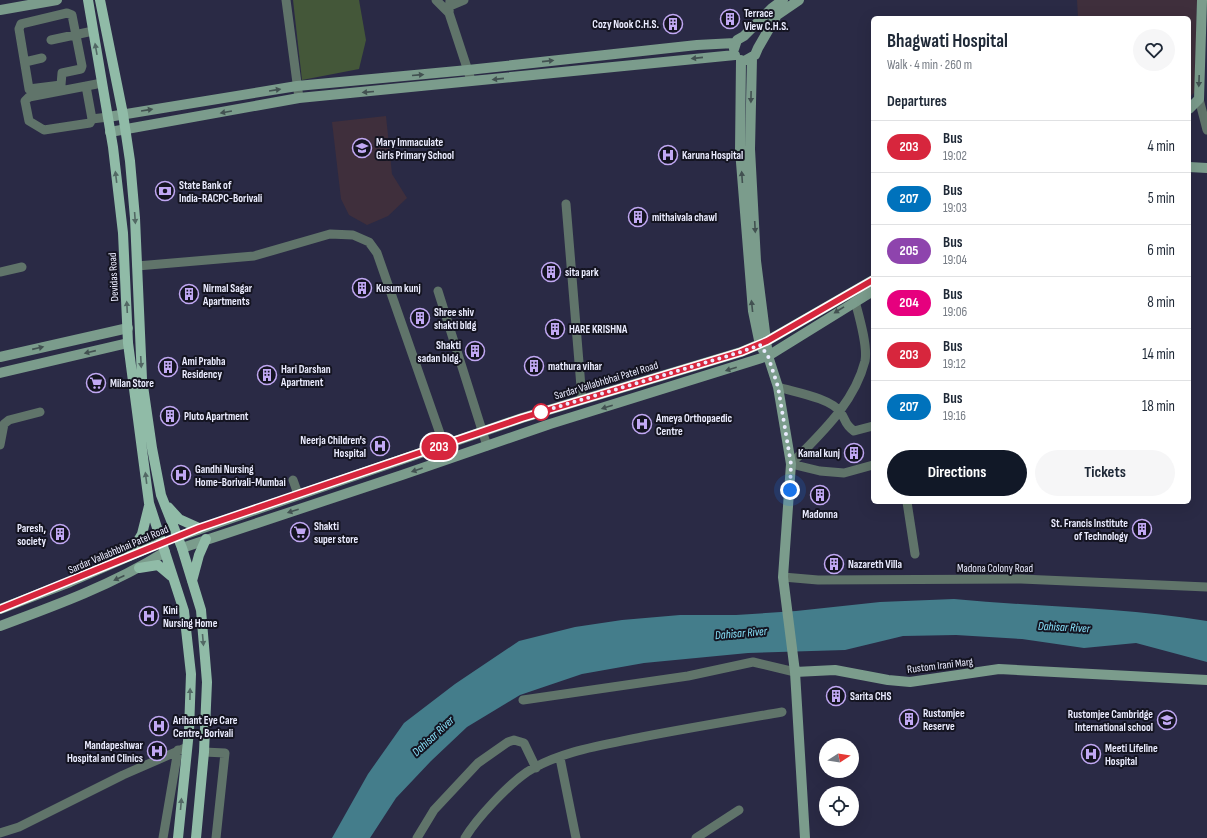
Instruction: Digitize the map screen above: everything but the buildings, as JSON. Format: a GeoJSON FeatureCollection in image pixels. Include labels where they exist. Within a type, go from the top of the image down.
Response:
{"type":"FeatureCollection","features":[{"type":"Feature","properties":{"kind":"main road","name":"Devidas Road"},"geometry":{"type":"LineString","coordinates":[[88,0],[108,117],[123,233],[128,343],[149,503],[184,611],[191,674],[189,731],[183,748],[184,770],[178,838]]}},
{"type":"Feature","properties":{"kind":"main road"},"geometry":{"type":"LineString","coordinates":[[100,0],[126,130],[135,218],[142,379],[147,417],[161,495],[182,548],[201,610],[207,682],[204,752],[196,838]]}},
{"type":"Feature","properties":{"kind":"main road"},"geometry":{"type":"LineString","coordinates":[[161,495],[172,512],[179,519],[199,528]]}},
{"type":"Feature","properties":{"kind":"main road"},"geometry":{"type":"LineString","coordinates":[[129,556],[142,534],[149,503]]}},
{"type":"Feature","properties":{"kind":"main road","name":"Sardar Vallabhbhai Patel Road"},"geometry":{"type":"LineString","coordinates":[[163,547],[177,537]]}},
{"type":"Feature","properties":{"kind":"main road"},"geometry":{"type":"LineString","coordinates":[[192,582],[199,555],[206,539]]}},
{"type":"Feature","properties":{"kind":"main road"},"geometry":{"type":"LineString","coordinates":[[163,547],[182,548]]}},
{"type":"Feature","properties":{"kind":"main road"},"geometry":{"type":"LineString","coordinates":[[140,568],[158,565],[165,569],[174,579]]}},
{"type":"Feature","properties":{"kind":"street"},"geometry":{"type":"LineString","coordinates":[[0,10],[13,4],[57,0]]}},
{"type":"Feature","properties":{"kind":"street"},"geometry":{"type":"LineString","coordinates":[[286,0],[299,98]]}},
{"type":"Feature","properties":{"kind":"street"},"geometry":{"type":"LineString","coordinates":[[436,0],[448,7],[471,82]]}},
{"type":"Feature","properties":{"kind":"street"},"geometry":{"type":"LineString","coordinates":[[448,7],[464,0]]}},
{"type":"Feature","properties":{"kind":"street"},"geometry":{"type":"LineString","coordinates":[[102,83],[29,97],[25,101],[29,121],[44,130],[90,123],[92,119],[297,86],[468,70],[697,45],[735,43],[772,8],[783,0]]}},
{"type":"Feature","properties":{"kind":"street"},"geometry":{"type":"LineString","coordinates":[[764,343],[763,317],[756,261],[750,149],[752,58],[777,15],[799,0]]}},
{"type":"Feature","properties":{"kind":"street"},"geometry":{"type":"LineString","coordinates":[[1202,0],[1199,99],[1207,130]]}},
{"type":"Feature","properties":{"kind":"street"},"geometry":{"type":"LineString","coordinates":[[67,13],[72,15],[76,35],[82,66],[81,69],[62,73],[61,85],[29,89],[19,29],[21,24],[67,13]]}},
{"type":"Feature","properties":{"kind":"street"},"geometry":{"type":"LineString","coordinates":[[51,40],[93,31]]}},
{"type":"Feature","properties":{"kind":"street"},"geometry":{"type":"LineString","coordinates":[[744,36],[756,41],[758,48]]}},
{"type":"Feature","properties":{"kind":"street"},"geometry":{"type":"LineString","coordinates":[[735,43],[738,57],[740,150],[753,311],[778,387],[791,464],[782,577],[785,590],[795,672],[805,838]]}},
{"type":"Feature","properties":{"kind":"street"},"geometry":{"type":"LineString","coordinates":[[110,132],[299,98],[738,57],[752,58]]}},
{"type":"Feature","properties":{"kind":"street"},"geometry":{"type":"LineString","coordinates":[[25,62],[42,58]]}},
{"type":"Feature","properties":{"kind":"street"},"geometry":{"type":"LineString","coordinates":[[390,77],[392,90]]}},
{"type":"Feature","properties":{"kind":"street"},"geometry":{"type":"LineString","coordinates":[[86,86],[92,119]]}},
{"type":"Feature","properties":{"kind":"street"},"geometry":{"type":"LineString","coordinates":[[1191,107],[1199,99]]}},
{"type":"Feature","properties":{"kind":"street"},"geometry":{"type":"LineString","coordinates":[[1191,167],[1207,168]]}},
{"type":"Feature","properties":{"kind":"street"},"geometry":{"type":"LineString","coordinates":[[566,204],[582,399]]}},
{"type":"Feature","properties":{"kind":"street"},"geometry":{"type":"LineString","coordinates":[[137,266],[254,256],[330,234],[353,235],[369,242],[377,253],[444,445]]}},
{"type":"Feature","properties":{"kind":"street"},"geometry":{"type":"LineString","coordinates":[[0,272],[22,267]]}},
{"type":"Feature","properties":{"kind":"street","name":"Sardar Vallabhbhai Patel Road"},"geometry":{"type":"LineString","coordinates":[[177,537],[199,528],[483,431],[582,399],[741,352],[764,343],[871,281]]}},
{"type":"Feature","properties":{"kind":"street"},"geometry":{"type":"LineString","coordinates":[[438,292],[487,446]]}},
{"type":"Feature","properties":{"kind":"street"},"geometry":{"type":"LineString","coordinates":[[182,548],[550,424],[768,356],[855,301],[871,293]]}},
{"type":"Feature","properties":{"kind":"street"},"geometry":{"type":"LineString","coordinates":[[791,464],[840,412],[853,390],[865,360],[862,328],[855,301]]}},
{"type":"Feature","properties":{"kind":"street"},"geometry":{"type":"LineString","coordinates":[[0,357],[128,328]]}},
{"type":"Feature","properties":{"kind":"street"},"geometry":{"type":"LineString","coordinates":[[0,373],[128,343]]}},
{"type":"Feature","properties":{"kind":"street"},"geometry":{"type":"LineString","coordinates":[[778,387],[831,403],[840,412],[846,426],[854,431],[871,427]]}},
{"type":"Feature","properties":{"kind":"street"},"geometry":{"type":"LineString","coordinates":[[0,445],[4,424],[9,420],[40,412]]}},
{"type":"Feature","properties":{"kind":"street"},"geometry":{"type":"LineString","coordinates":[[791,464],[820,471],[844,473],[871,466]]}},
{"type":"Feature","properties":{"kind":"street"},"geometry":{"type":"LineString","coordinates":[[293,480],[298,494]]}},
{"type":"Feature","properties":{"kind":"street"},"geometry":{"type":"LineString","coordinates":[[906,504],[915,554]]}},
{"type":"Feature","properties":{"kind":"street","name":"Sardar Vallabhbhai Patel Road"},"geometry":{"type":"LineString","coordinates":[[0,609],[70,582],[129,556],[163,547]]}},
{"type":"Feature","properties":{"kind":"street","name":"Sardar Vallabhbhai Patel Road"},"geometry":{"type":"LineString","coordinates":[[0,626],[66,601],[140,568],[163,547]]}},
{"type":"Feature","properties":{"kind":"street","name":"Madona Colony Road"},"geometry":{"type":"LineString","coordinates":[[782,577],[818,580],[1021,579],[1207,587]]}},
{"type":"Feature","properties":{"kind":"street"},"geometry":{"type":"LineString","coordinates":[[523,700],[688,676],[753,662],[795,672]]}},
{"type":"Feature","properties":{"kind":"street","name":"Rustom Irani Marg"},"geometry":{"type":"LineString","coordinates":[[795,672],[835,670],[888,680],[910,682],[999,669],[1207,680]]}},
{"type":"Feature","properties":{"kind":"street"},"geometry":{"type":"LineString","coordinates":[[465,838],[498,798],[526,773],[560,758],[579,751],[615,743],[782,712]]}},
{"type":"Feature","properties":{"kind":"street"},"geometry":{"type":"LineString","coordinates":[[417,838],[434,810],[478,763],[508,742],[514,740],[524,743],[536,768]]}},
{"type":"Feature","properties":{"kind":"street"},"geometry":{"type":"LineString","coordinates":[[0,833],[19,827],[123,775],[183,748]]}},
{"type":"Feature","properties":{"kind":"street"},"geometry":{"type":"LineString","coordinates":[[163,838],[183,748]]}},
{"type":"Feature","properties":{"kind":"street"},"geometry":{"type":"LineString","coordinates":[[204,752],[225,753],[216,838]]}},
{"type":"Feature","properties":{"kind":"street"},"geometry":{"type":"LineString","coordinates":[[560,758],[576,838]]}},
{"type":"Feature","properties":{"kind":"street"},"geometry":{"type":"LineString","coordinates":[[696,838],[739,810]]}},
{"type":"Feature","properties":{"kind":"shaded area"},"geometry":{"type":"Polygon","coordinates":[[[293,0],[359,0],[366,40],[359,69],[302,80],[293,0]]]}},
{"type":"Feature","properties":{"kind":"shaded area"},"geometry":{"type":"Polygon","coordinates":[[[1077,0],[1197,0],[1195,92],[1191,96],[1191,16],[1078,16],[1077,0]]]}},
{"type":"Feature","properties":{"kind":"shaded area","name":"Mary Immaculate Girls Primary School"},"geometry":{"type":"Polygon","coordinates":[[[386,116],[392,174],[407,198],[388,216],[367,225],[349,215],[341,199],[332,122],[386,116]]]}},
{"type":"Feature","properties":{"kind":"water","name":"Dahisar River"},"geometry":{"type":"Polygon","coordinates":[[[954,599],[1113,610],[1176,616],[1207,621],[1207,662],[1136,643],[1084,648],[1022,639],[956,635],[903,636],[845,650],[748,653],[644,663],[582,674],[520,695],[467,727],[431,761],[396,798],[370,838],[332,838],[368,774],[404,723],[455,684],[519,641],[575,627],[622,620],[680,615],[736,615],[796,611],[880,602],[954,599]]]}},
{"type":"Feature","properties":{"kind":"bus line","name":"203"},"geometry":{"type":"LineString","coordinates":[[0,609],[70,582],[162,542],[199,528],[522,418],[760,345],[871,281]]}},
{"type":"Feature","properties":{"kind":"place","name":"Terrace View C.H.S."},"geometry":{"type":"Point","coordinates":[730,19]}},
{"type":"Feature","properties":{"kind":"place","name":"Cozy Nook C.H.S."},"geometry":{"type":"Point","coordinates":[673,24]}},
{"type":"Feature","properties":{"kind":"place","name":"Mary Immaculate Girls Primary School"},"geometry":{"type":"Point","coordinates":[362,148]}},
{"type":"Feature","properties":{"kind":"place","name":"Karuna Hospital"},"geometry":{"type":"Point","coordinates":[668,155]}},
{"type":"Feature","properties":{"kind":"place","name":"State Bank of India-RACPC-Borivali"},"geometry":{"type":"Point","coordinates":[165,191]}},
{"type":"Feature","properties":{"kind":"place","name":"mithaivala chawl"},"geometry":{"type":"Point","coordinates":[638,217]}},
{"type":"Feature","properties":{"kind":"place","name":"sita park"},"geometry":{"type":"Point","coordinates":[551,272]}},
{"type":"Feature","properties":{"kind":"place","name":"Kusum kunj"},"geometry":{"type":"Point","coordinates":[362,288]}},
{"type":"Feature","properties":{"kind":"place","name":"Nirmal Sagar Apartments"},"geometry":{"type":"Point","coordinates":[189,294]}},
{"type":"Feature","properties":{"kind":"place","name":"Shree shiv shakti bldg"},"geometry":{"type":"Point","coordinates":[420,318]}},
{"type":"Feature","properties":{"kind":"place","name":"HARE KRISHNA"},"geometry":{"type":"Point","coordinates":[555,329]}},
{"type":"Feature","properties":{"kind":"place","name":"Shakti sadan bldg."},"geometry":{"type":"Point","coordinates":[475,351]}},
{"type":"Feature","properties":{"kind":"place","name":"mathura vihar"},"geometry":{"type":"Point","coordinates":[534,366]}},
{"type":"Feature","properties":{"kind":"place","name":"Ami Prabha Residency"},"geometry":{"type":"Point","coordinates":[168,367]}},
{"type":"Feature","properties":{"kind":"place","name":"Hari Darshan Apartment"},"geometry":{"type":"Point","coordinates":[267,375]}},
{"type":"Feature","properties":{"kind":"place","name":"Milan Store"},"geometry":{"type":"Point","coordinates":[96,383]}},
{"type":"Feature","properties":{"kind":"place","name":"Pluto Apartment"},"geometry":{"type":"Point","coordinates":[170,416]}},
{"type":"Feature","properties":{"kind":"place","name":"Ameya Orthopaedic Centre"},"geometry":{"type":"Point","coordinates":[642,424]}},
{"type":"Feature","properties":{"kind":"place","name":"Neerja Children's Hospital"},"geometry":{"type":"Point","coordinates":[380,446]}},
{"type":"Feature","properties":{"kind":"place","name":"Kamal kunj"},"geometry":{"type":"Point","coordinates":[854,453]}},
{"type":"Feature","properties":{"kind":"place","name":"Gandhi Nursing Home-Borivali-Mumbai"},"geometry":{"type":"Point","coordinates":[181,475]}},
{"type":"Feature","properties":{"kind":"place","name":"Madonna"},"geometry":{"type":"Point","coordinates":[820,495]}},
{"type":"Feature","properties":{"kind":"place","name":"St. Francis Institute of Technology"},"geometry":{"type":"Point","coordinates":[1142,529]}},
{"type":"Feature","properties":{"kind":"place","name":"Shakti super store"},"geometry":{"type":"Point","coordinates":[300,532]}},
{"type":"Feature","properties":{"kind":"place","name":"Paresh, society"},"geometry":{"type":"Point","coordinates":[60,534]}},
{"type":"Feature","properties":{"kind":"place","name":"Nazareth Villa"},"geometry":{"type":"Point","coordinates":[834,564]}},
{"type":"Feature","properties":{"kind":"place","name":"Kini Nursing Home"},"geometry":{"type":"Point","coordinates":[149,616]}},
{"type":"Feature","properties":{"kind":"place","name":"Sarita CHS"},"geometry":{"type":"Point","coordinates":[836,696]}},
{"type":"Feature","properties":{"kind":"place","name":"Rustomjee Reserve"},"geometry":{"type":"Point","coordinates":[909,719]}},
{"type":"Feature","properties":{"kind":"place","name":"Rustomjee Cambridge International school"},"geometry":{"type":"Point","coordinates":[1167,720]}},
{"type":"Feature","properties":{"kind":"place","name":"Arihant Eye Care Centre, Borivali"},"geometry":{"type":"Point","coordinates":[159,726]}},
{"type":"Feature","properties":{"kind":"place","name":"Mandapeshwar Hospital and Clinics"},"geometry":{"type":"Point","coordinates":[157,751]}},
{"type":"Feature","properties":{"kind":"place","name":"Meeti Lifeline Hospital"},"geometry":{"type":"Point","coordinates":[1091,754]}},
{"type":"Feature","properties":{"kind":"route"},"geometry":{"type":"LineString","coordinates":[[541,412],[537,413],[760,345],[768,356],[778,387],[791,464],[790,490]]}}]}
